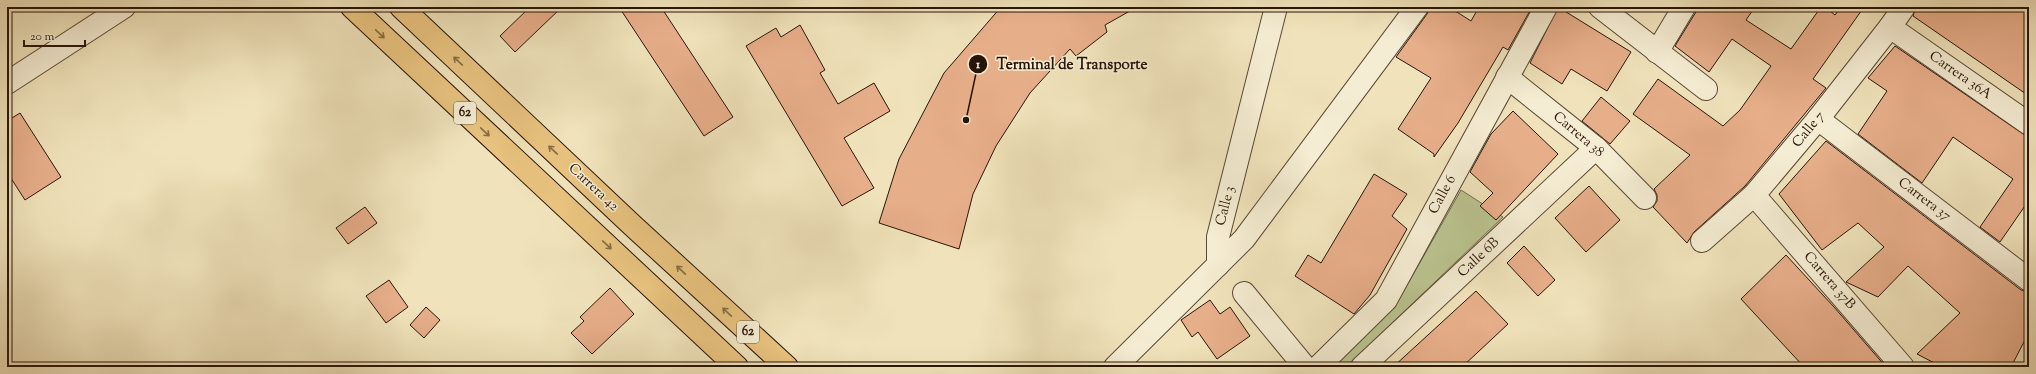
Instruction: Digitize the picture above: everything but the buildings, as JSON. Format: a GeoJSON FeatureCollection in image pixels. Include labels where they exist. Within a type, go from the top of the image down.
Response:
{"type":"FeatureCollection","features":[{"type":"Feature","properties":{"kind":"highway","name":"62"},"geometry":{"type":"LineString","coordinates":[[352,7],[737,367]]}},
{"type":"Feature","properties":{"kind":"highway","name":"Carrera 42"},"geometry":{"type":"LineString","coordinates":[[402,7],[632,225],[786,367]]}},
{"type":"Feature","properties":{"kind":"street"},"geometry":{"type":"LineString","coordinates":[[7,83],[124,7]]}},
{"type":"Feature","properties":{"kind":"street","name":"Calle 3"},"geometry":{"type":"LineString","coordinates":[[1218,265],[1218,236],[1276,7]]}},
{"type":"Feature","properties":{"kind":"street"},"geometry":{"type":"LineString","coordinates":[[1115,367],[1244,239],[1417,7]]}},
{"type":"Feature","properties":{"kind":"street","name":"Calle 6"},"geometry":{"type":"LineString","coordinates":[[1318,367],[1386,300],[1546,7]]}},
{"type":"Feature","properties":{"kind":"street"},"geometry":{"type":"LineString","coordinates":[[1600,7],[1656,52],[1706,89]]}},
{"type":"Feature","properties":{"kind":"street"},"geometry":{"type":"LineString","coordinates":[[1656,52],[1684,7]]}},
{"type":"Feature","properties":{"kind":"street","name":"Calle 7"},"geometry":{"type":"LineString","coordinates":[[1702,241],[1754,195],[1818,119],[1890,28],[1904,7]]}},
{"type":"Feature","properties":{"kind":"street","name":"Carrera 36A"},"geometry":{"type":"LineString","coordinates":[[1890,28],[2029,124]]}},
{"type":"Feature","properties":{"kind":"street","name":"Carrera 38"},"geometry":{"type":"LineString","coordinates":[[1507,77],[1596,148],[1645,198]]}},
{"type":"Feature","properties":{"kind":"street","name":"Carrera 37"},"geometry":{"type":"LineString","coordinates":[[1818,119],[2029,280]]}},
{"type":"Feature","properties":{"kind":"street","name":"Calle 6B"},"geometry":{"type":"LineString","coordinates":[[1362,367],[1596,148]]}},
{"type":"Feature","properties":{"kind":"street","name":"Carrera 37B"},"geometry":{"type":"LineString","coordinates":[[1754,195],[1903,367]]}},
{"type":"Feature","properties":{"kind":"street"},"geometry":{"type":"LineString","coordinates":[[1244,293],[1305,367]]}},
{"type":"Feature","properties":{"kind":"green space"},"geometry":{"type":"Polygon","coordinates":[[[1461,190],[1503,217],[1346,367],[1344,367],[1336,360],[1401,296],[1461,190]]]}},
{"type":"Feature","properties":{"kind":"place","name":"Terminal de Transporte"},"geometry":{"type":"Point","coordinates":[966,120]}}]}
